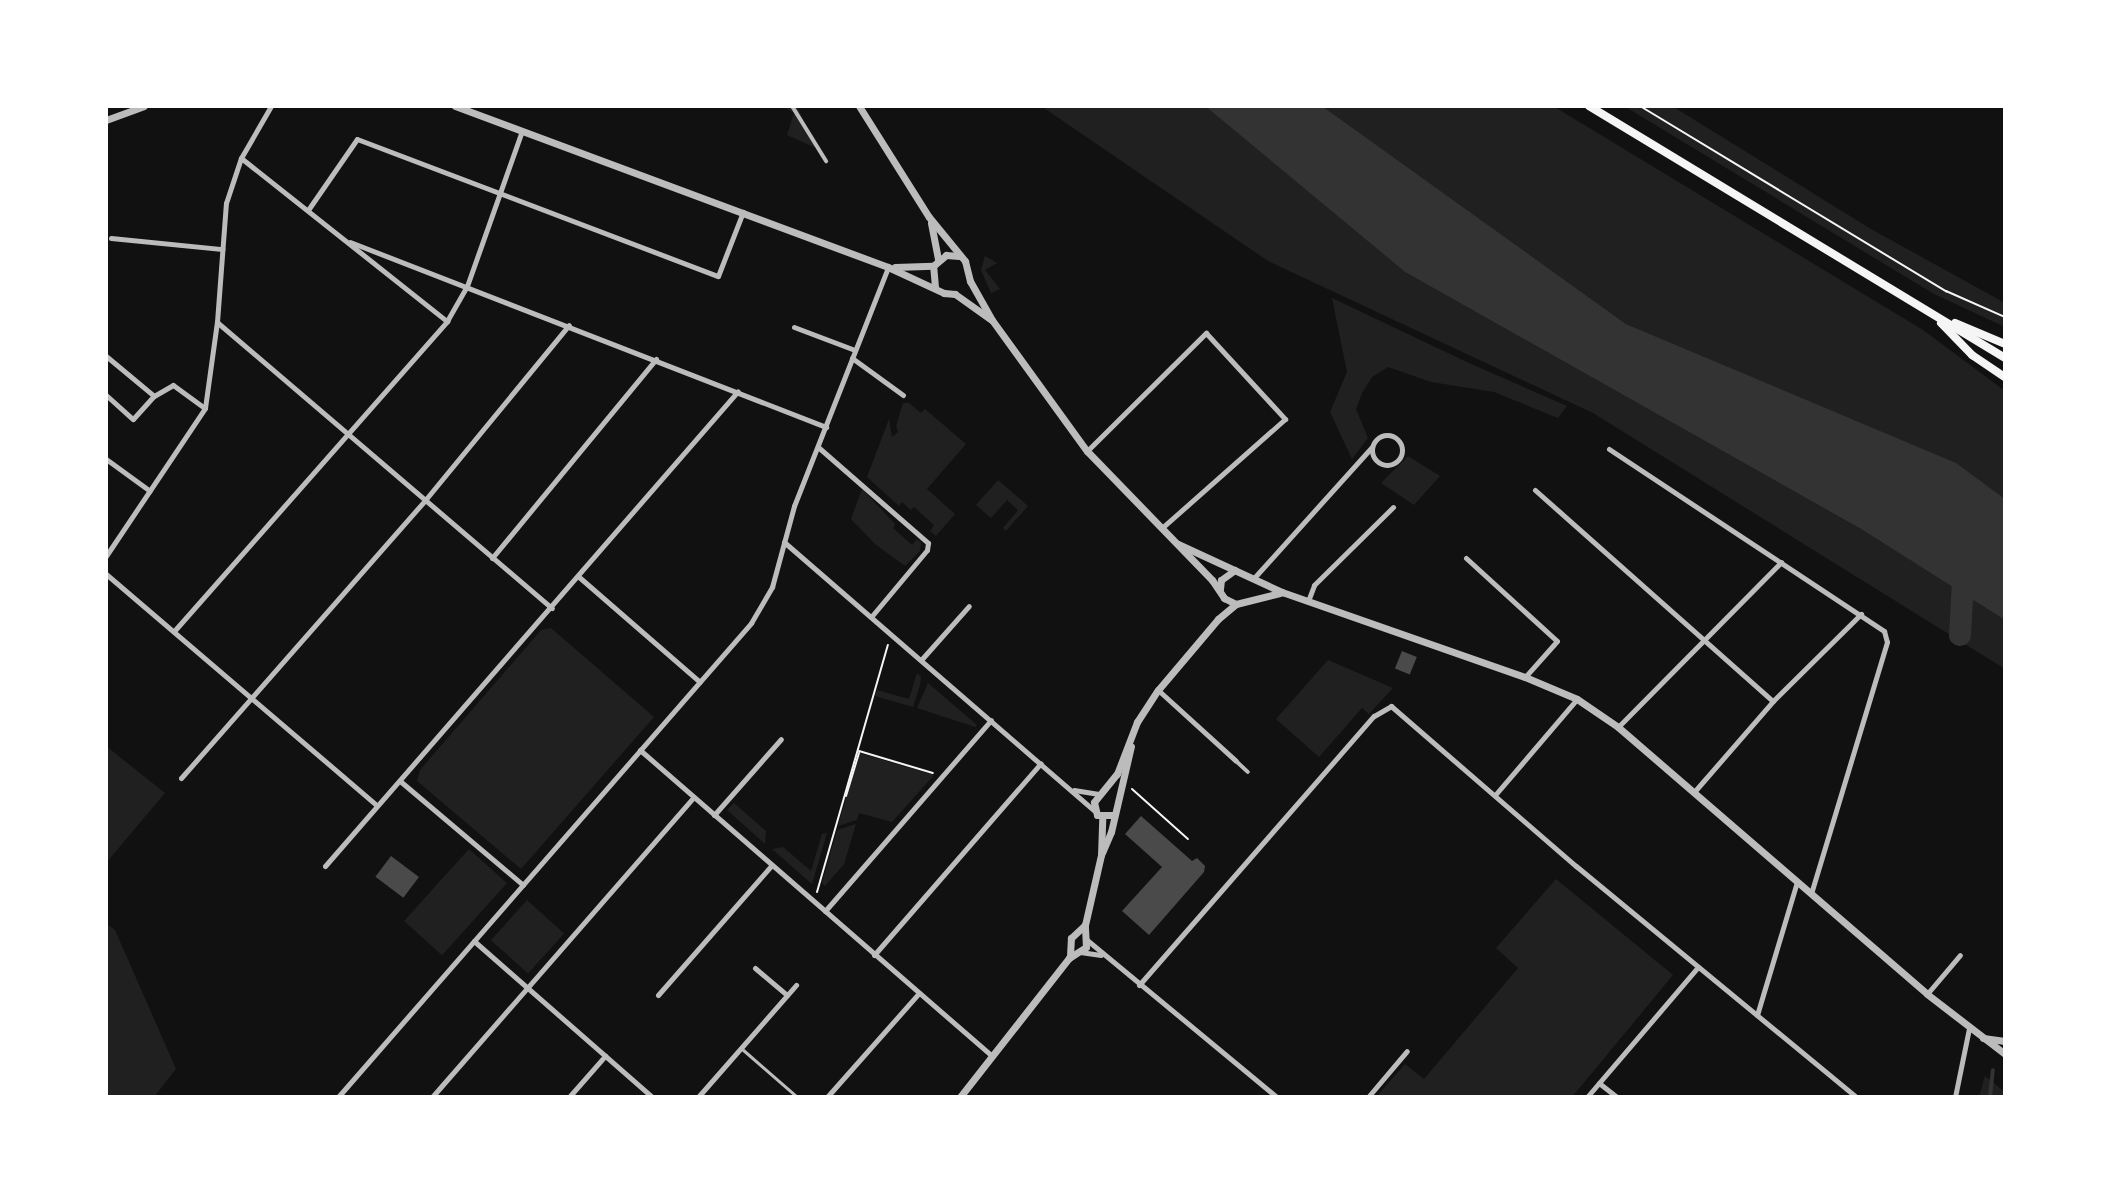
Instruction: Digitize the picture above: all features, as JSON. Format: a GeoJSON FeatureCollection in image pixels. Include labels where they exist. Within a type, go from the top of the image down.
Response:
{"type":"FeatureCollection","features":[{"type":"Feature","properties":{"kind":"main road"},"geometry":{"type":"LineString","coordinates":[[1589,106],[2005,358]]}},
{"type":"Feature","properties":{"kind":"main road"},"geometry":{"type":"LineString","coordinates":[[1932,314],[2005,344]]}},
{"type":"Feature","properties":{"kind":"main road"},"geometry":{"type":"LineString","coordinates":[[1932,314],[1972,355],[2005,377]]}},
{"type":"Feature","properties":{"kind":"street"},"geometry":{"type":"LineString","coordinates":[[106,120],[144,106]]}},
{"type":"Feature","properties":{"kind":"street"},"geometry":{"type":"LineString","coordinates":[[106,556],[205,408],[217,322],[226,203],[241,158],[271,106]]}},
{"type":"Feature","properties":{"kind":"street"},"geometry":{"type":"LineString","coordinates":[[455,106],[888,267],[944,293],[955,294],[992,320]]}},
{"type":"Feature","properties":{"kind":"street"},"geometry":{"type":"LineString","coordinates":[[792,106],[826,161]]}},
{"type":"Feature","properties":{"kind":"street"},"geometry":{"type":"LineString","coordinates":[[859,106],[929,217],[970,268],[970,281],[992,320],[1087,451],[1220,589],[1224,598],[1236,604]]}},
{"type":"Feature","properties":{"kind":"street"},"geometry":{"type":"LineString","coordinates":[[175,630],[447,321],[467,286],[522,131]]}},
{"type":"Feature","properties":{"kind":"street"},"geometry":{"type":"LineString","coordinates":[[308,210],[357,139],[718,276],[743,211]]}},
{"type":"Feature","properties":{"kind":"street"},"geometry":{"type":"LineString","coordinates":[[241,158],[447,321]]}},
{"type":"Feature","properties":{"kind":"street"},"geometry":{"type":"LineString","coordinates":[[929,217],[936,263],[931,277],[935,287]]}},
{"type":"Feature","properties":{"kind":"street"},"geometry":{"type":"LineString","coordinates":[[111,238],[222,249]]}},
{"type":"Feature","properties":{"kind":"street"},"geometry":{"type":"LineString","coordinates":[[350,242],[826,427]]}},
{"type":"Feature","properties":{"kind":"street"},"geometry":{"type":"LineString","coordinates":[[888,267],[936,263],[959,256]]}},
{"type":"Feature","properties":{"kind":"street"},"geometry":{"type":"LineString","coordinates":[[338,1097],[751,623],[772,587],[784,542],[818,447],[888,267]]}},
{"type":"Feature","properties":{"kind":"street"},"geometry":{"type":"LineString","coordinates":[[955,294],[970,281]]}},
{"type":"Feature","properties":{"kind":"street"},"geometry":{"type":"LineString","coordinates":[[217,322],[552,608]]}},
{"type":"Feature","properties":{"kind":"street"},"geometry":{"type":"LineString","coordinates":[[181,778],[426,499],[569,325]]}},
{"type":"Feature","properties":{"kind":"street"},"geometry":{"type":"LineString","coordinates":[[794,327],[855,350]]}},
{"type":"Feature","properties":{"kind":"street"},"geometry":{"type":"LineString","coordinates":[[1087,451],[1206,333],[1285,419],[1162,528]]}},
{"type":"Feature","properties":{"kind":"street"},"geometry":{"type":"LineString","coordinates":[[106,356],[154,396]]}},
{"type":"Feature","properties":{"kind":"street"},"geometry":{"type":"LineString","coordinates":[[852,358],[903,395]]}},
{"type":"Feature","properties":{"kind":"street"},"geometry":{"type":"LineString","coordinates":[[492,558],[656,359]]}},
{"type":"Feature","properties":{"kind":"street"},"geometry":{"type":"LineString","coordinates":[[106,395],[133,419],[154,396],[173,385],[205,408]]}},
{"type":"Feature","properties":{"kind":"street"},"geometry":{"type":"LineString","coordinates":[[325,866],[738,391]]}},
{"type":"Feature","properties":{"kind":"street"},"geometry":{"type":"LineString","coordinates":[[1252,580],[1372,447],[1382,436],[1392,436],[1400,442],[1402,452],[1394,463],[1384,465],[1373,456],[1372,447]]}},
{"type":"Feature","properties":{"kind":"street"},"geometry":{"type":"LineString","coordinates":[[818,447],[927,542],[927,550],[871,617]]}},
{"type":"Feature","properties":{"kind":"street"},"geometry":{"type":"LineString","coordinates":[[1609,449],[1884,631],[1887,642],[1811,893]]}},
{"type":"Feature","properties":{"kind":"street"},"geometry":{"type":"LineString","coordinates":[[106,459],[150,491]]}},
{"type":"Feature","properties":{"kind":"street"},"geometry":{"type":"LineString","coordinates":[[1535,490],[1773,701]]}},
{"type":"Feature","properties":{"kind":"street"},"geometry":{"type":"LineString","coordinates":[[1308,601],[1314,585],[1393,507]]}},
{"type":"Feature","properties":{"kind":"street"},"geometry":{"type":"LineString","coordinates":[[784,542],[1094,811],[1102,817],[1113,815]]}},
{"type":"Feature","properties":{"kind":"street"},"geometry":{"type":"LineString","coordinates":[[1178,544],[1245,572],[1252,580],[1282,592],[1525,677],[1577,699],[1618,727],[1927,994],[2005,1054]]}},
{"type":"Feature","properties":{"kind":"street"},"geometry":{"type":"LineString","coordinates":[[1466,558],[1557,641],[1525,677]]}},
{"type":"Feature","properties":{"kind":"street"},"geometry":{"type":"LineString","coordinates":[[1618,727],[1781,562]]}},
{"type":"Feature","properties":{"kind":"street"},"geometry":{"type":"LineString","coordinates":[[1220,589],[1227,573],[1235,570]]}},
{"type":"Feature","properties":{"kind":"street"},"geometry":{"type":"LineString","coordinates":[[106,574],[376,805]]}},
{"type":"Feature","properties":{"kind":"street"},"geometry":{"type":"LineString","coordinates":[[579,577],[700,682]]}},
{"type":"Feature","properties":{"kind":"street"},"geometry":{"type":"LineString","coordinates":[[1249,599],[1254,590],[1252,580]]}},
{"type":"Feature","properties":{"kind":"street"},"geometry":{"type":"LineString","coordinates":[[1094,811],[1094,802],[1117,774],[1133,732],[1158,690],[1218,619],[1236,604],[1282,592]]}},
{"type":"Feature","properties":{"kind":"street"},"geometry":{"type":"LineString","coordinates":[[1218,619],[1224,598]]}},
{"type":"Feature","properties":{"kind":"street"},"geometry":{"type":"LineString","coordinates":[[921,660],[969,606]]}},
{"type":"Feature","properties":{"kind":"street"},"geometry":{"type":"LineString","coordinates":[[1694,792],[1773,701],[1861,614]]}},
{"type":"Feature","properties":{"kind":"street"},"geometry":{"type":"LineString","coordinates":[[1158,690],[1248,772]]}},
{"type":"Feature","properties":{"kind":"street"},"geometry":{"type":"LineString","coordinates":[[1495,795],[1577,699]]}},
{"type":"Feature","properties":{"kind":"street"},"geometry":{"type":"LineString","coordinates":[[1139,985],[1229,879],[1386,707],[1399,710],[1495,795],[1854,1096]]}},
{"type":"Feature","properties":{"kind":"street"},"geometry":{"type":"LineString","coordinates":[[825,911],[991,720]]}},
{"type":"Feature","properties":{"kind":"street"},"geometry":{"type":"LineString","coordinates":[[960,1097],[1069,958],[1086,947],[1083,937],[1085,925],[1101,855],[1111,832],[1133,732]]}},
{"type":"Feature","properties":{"kind":"street"},"geometry":{"type":"LineString","coordinates":[[714,815],[781,739]]}},
{"type":"Feature","properties":{"kind":"street"},"geometry":{"type":"LineString","coordinates":[[640,750],[992,1056]]}},
{"type":"Feature","properties":{"kind":"street"},"geometry":{"type":"LineString","coordinates":[[874,955],[1041,763]]}},
{"type":"Feature","properties":{"kind":"street"},"geometry":{"type":"LineString","coordinates":[[400,781],[523,885]]}},
{"type":"Feature","properties":{"kind":"street"},"geometry":{"type":"LineString","coordinates":[[1070,788],[1085,794],[1110,793],[1117,802]]}},
{"type":"Feature","properties":{"kind":"street"},"geometry":{"type":"LineString","coordinates":[[432,1097],[694,797]]}},
{"type":"Feature","properties":{"kind":"street"},"geometry":{"type":"LineString","coordinates":[[1101,855],[1102,817]]}},
{"type":"Feature","properties":{"kind":"street"},"geometry":{"type":"LineString","coordinates":[[658,995],[772,865]]}},
{"type":"Feature","properties":{"kind":"street"},"geometry":{"type":"LineString","coordinates":[[1757,1015],[1797,881]]}},
{"type":"Feature","properties":{"kind":"street"},"geometry":{"type":"LineString","coordinates":[[1076,951],[1071,938],[1083,937],[1277,1097]]}},
{"type":"Feature","properties":{"kind":"street"},"geometry":{"type":"LineString","coordinates":[[474,941],[652,1097]]}},
{"type":"Feature","properties":{"kind":"street"},"geometry":{"type":"LineString","coordinates":[[1076,951],[1102,955]]}},
{"type":"Feature","properties":{"kind":"street"},"geometry":{"type":"LineString","coordinates":[[1927,994],[1960,955]]}},
{"type":"Feature","properties":{"kind":"street"},"geometry":{"type":"LineString","coordinates":[[1587,1097],[1698,967]]}},
{"type":"Feature","properties":{"kind":"street"},"geometry":{"type":"LineString","coordinates":[[755,968],[787,995]]}},
{"type":"Feature","properties":{"kind":"street"},"geometry":{"type":"LineString","coordinates":[[698,1097],[796,985]]}},
{"type":"Feature","properties":{"kind":"street"},"geometry":{"type":"LineString","coordinates":[[827,1097],[919,993]]}},
{"type":"Feature","properties":{"kind":"street"},"geometry":{"type":"LineString","coordinates":[[1955,1097],[1969,1028]]}},
{"type":"Feature","properties":{"kind":"street"},"geometry":{"type":"LineString","coordinates":[[1981,1037],[2005,1041]]}},
{"type":"Feature","properties":{"kind":"street"},"geometry":{"type":"LineString","coordinates":[[1368,1097],[1407,1051]]}},
{"type":"Feature","properties":{"kind":"street"},"geometry":{"type":"LineString","coordinates":[[569,1097],[605,1056]]}},
{"type":"Feature","properties":{"kind":"street"},"geometry":{"type":"LineString","coordinates":[[1599,1083],[1617,1097]]}},
{"type":"Feature","properties":{"kind":"lane"},"geometry":{"type":"LineString","coordinates":[[741,1048],[797,1097]]}},
{"type":"Feature","properties":{"kind":"path"},"geometry":{"type":"LineString","coordinates":[[1640,106],[1946,291],[2005,317]]}},
{"type":"Feature","properties":{"kind":"path"},"geometry":{"type":"LineString","coordinates":[[846,796],[889,633]]}},
{"type":"Feature","properties":{"kind":"path"},"geometry":{"type":"LineString","coordinates":[[858,752],[944,775]]}},
{"type":"Feature","properties":{"kind":"path"},"geometry":{"type":"LineString","coordinates":[[812,900],[858,752]]}},
{"type":"Feature","properties":{"kind":"path"},"geometry":{"type":"LineString","coordinates":[[1123,780],[1188,839]]}},
{"type":"Feature","properties":{"kind":"shaded area"},"geometry":{"type":"Polygon","coordinates":[[[783,106],[797,106],[816,148],[787,135],[794,113],[783,106]]]}},
{"type":"Feature","properties":{"kind":"shaded area"},"geometry":{"type":"Polygon","coordinates":[[[1041,106],[1205,106],[1405,272],[1861,529],[2005,620],[2005,669],[1593,413],[1268,261],[1041,106]]]}},
{"type":"Feature","properties":{"kind":"shaded area"},"geometry":{"type":"Polygon","coordinates":[[[1205,106],[1322,106],[1626,324],[1956,463],[2005,499],[2005,620],[1861,529],[1405,272],[1205,106]]]}},
{"type":"Feature","properties":{"kind":"shaded area"},"geometry":{"type":"Polygon","coordinates":[[[1322,106],[1553,106],[1923,330],[2005,391],[2005,499],[1955,463],[1626,324],[1322,106]]]}},
{"type":"Feature","properties":{"kind":"shaded area"},"geometry":{"type":"Polygon","coordinates":[[[1624,106],[1672,106],[1871,229],[2005,303],[2005,327],[1934,294],[1624,106]]]}},
{"type":"Feature","properties":{"kind":"shaded area"},"geometry":{"type":"Polygon","coordinates":[[[985,256],[997,263],[985,270],[1000,289],[991,293],[981,270],[985,256]]]}},
{"type":"Feature","properties":{"kind":"shaded area"},"geometry":{"type":"Polygon","coordinates":[[[1332,298],[1567,406],[1558,418],[1494,392],[1431,382],[1388,367],[1372,377],[1362,393],[1356,409],[1368,438],[1352,459],[1330,412],[1347,372],[1332,298]]]}},
{"type":"Feature","properties":{"kind":"shaded area"},"geometry":{"type":"Polygon","coordinates":[[[903,403],[909,403],[921,413],[925,409],[966,444],[927,489],[955,514],[936,536],[930,531],[934,525],[914,507],[911,510],[902,502],[899,506],[867,477],[889,419],[892,437],[898,432],[896,426],[903,403]]]}},
{"type":"Feature","properties":{"kind":"shaded area"},"geometry":{"type":"Polygon","coordinates":[[[1408,456],[1440,476],[1414,505],[1381,483],[1408,456]]]}},
{"type":"Feature","properties":{"kind":"shaded area"},"geometry":{"type":"Polygon","coordinates":[[[998,480],[1028,506],[1006,531],[1003,528],[1018,510],[1007,500],[991,518],[976,505],[998,480]]]}},
{"type":"Feature","properties":{"kind":"shaded area"},"geometry":{"type":"Polygon","coordinates":[[[862,489],[895,524],[893,528],[912,545],[917,539],[921,543],[920,551],[905,566],[875,544],[851,519],[862,489]]]}},
{"type":"Feature","properties":{"kind":"shaded area"},"geometry":{"type":"Polygon","coordinates":[[[551,628],[654,717],[521,869],[417,781],[420,770],[541,630],[551,628]]]}},
{"type":"Feature","properties":{"kind":"shaded area"},"geometry":{"type":"Polygon","coordinates":[[[1328,660],[1393,688],[1369,714],[1362,708],[1319,757],[1276,719],[1328,660]]]}},
{"type":"Feature","properties":{"kind":"shaded area"},"geometry":{"type":"Polygon","coordinates":[[[917,673],[921,677],[913,707],[875,696],[877,690],[909,699],[917,673]]]}},
{"type":"Feature","properties":{"kind":"shaded area"},"geometry":{"type":"Polygon","coordinates":[[[928,683],[977,725],[975,727],[917,708],[928,683]]]}},
{"type":"Feature","properties":{"kind":"shaded area"},"geometry":{"type":"Polygon","coordinates":[[[106,746],[165,793],[106,863],[106,746]]]}},
{"type":"Feature","properties":{"kind":"shaded area"},"geometry":{"type":"Polygon","coordinates":[[[859,753],[934,775],[892,822],[859,813],[857,820],[838,826],[859,753]]]}},
{"type":"Feature","properties":{"kind":"shaded area"},"geometry":{"type":"Polygon","coordinates":[[[734,803],[766,831],[765,844],[727,810],[734,803]]]}},
{"type":"Feature","properties":{"kind":"shaded area"},"geometry":{"type":"Polygon","coordinates":[[[856,824],[844,864],[825,886],[822,883],[837,830],[856,824]]]}},
{"type":"Feature","properties":{"kind":"shaded area"},"geometry":{"type":"Polygon","coordinates":[[[827,833],[812,884],[772,849],[783,847],[811,871],[822,834],[827,833]]]}},
{"type":"Feature","properties":{"kind":"shaded area"},"geometry":{"type":"Polygon","coordinates":[[[469,849],[507,883],[442,955],[404,921],[469,849]]]}},
{"type":"Feature","properties":{"kind":"shaded area"},"geometry":{"type":"Polygon","coordinates":[[[1556,879],[1673,975],[1572,1097],[1376,1097],[1405,1064],[1424,1079],[1518,968],[1496,948],[1556,879]]]}},
{"type":"Feature","properties":{"kind":"shaded area"},"geometry":{"type":"Polygon","coordinates":[[[527,900],[564,933],[528,974],[491,940],[527,900]]]}},
{"type":"Feature","properties":{"kind":"shaded area"},"geometry":{"type":"Polygon","coordinates":[[[106,923],[115,930],[176,1069],[154,1097],[106,1097],[106,923]]]}},
{"type":"Feature","properties":{"kind":"shaded area"},"geometry":{"type":"Polygon","coordinates":[[[1985,1076],[2005,1092],[2005,1097],[1979,1097],[1985,1076]]]}},
{"type":"Feature","properties":{"kind":"building"},"geometry":{"type":"Polygon","coordinates":[[[1402,651],[1417,657],[1410,675],[1395,669],[1402,651]]]}},
{"type":"Feature","properties":{"kind":"building"},"geometry":{"type":"Polygon","coordinates":[[[1141,816],[1192,861],[1197,858],[1205,866],[1204,872],[1149,935],[1122,911],[1162,867],[1125,834],[1141,816]]]}},
{"type":"Feature","properties":{"kind":"building"},"geometry":{"type":"Polygon","coordinates":[[[391,856],[419,877],[403,898],[375,877],[391,856]]]}},
{"type":"Feature","properties":{"kind":"waterway"},"geometry":{"type":"LineString","coordinates":[[1960,635],[1964,564]]}},
{"type":"Feature","properties":{"kind":"waterway"},"geometry":{"type":"LineString","coordinates":[[1990,1097],[1993,1070]]}}]}
